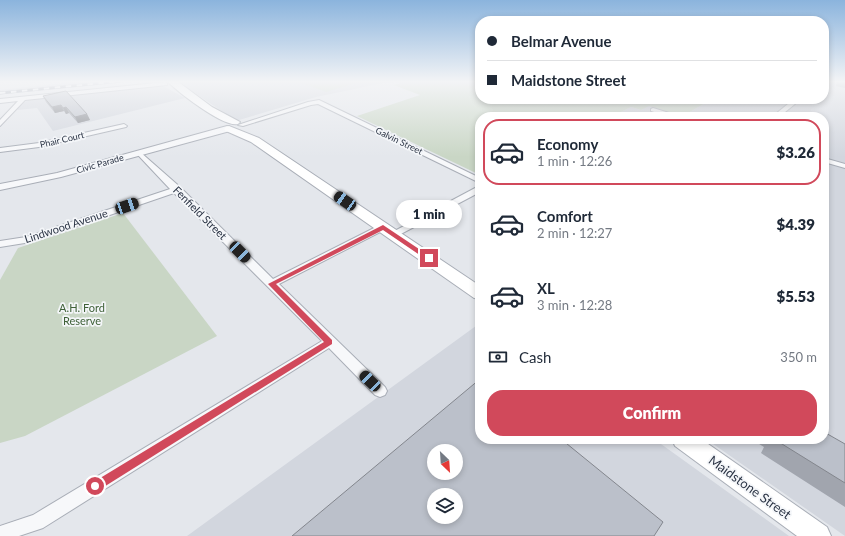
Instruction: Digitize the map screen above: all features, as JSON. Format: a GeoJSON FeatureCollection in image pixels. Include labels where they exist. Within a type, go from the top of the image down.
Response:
{"type":"FeatureCollection","features":[{"type":"Feature","properties":{"kind":"main road"},"geometry":{"type":"LineString","coordinates":[[204,106],[475,291]]}},
{"type":"Feature","properties":{"kind":"main road","name":"Maidstone Street"},"geometry":{"type":"LineString","coordinates":[[690,444],[818,536]]}},
{"type":"Feature","properties":{"kind":"street"},"geometry":{"type":"LineString","coordinates":[[0,124],[17,106]]}},
{"type":"Feature","properties":{"kind":"street","name":"Civic Parade"},"geometry":{"type":"LineString","coordinates":[[0,187],[56,176],[304,106]]}},
{"type":"Feature","properties":{"kind":"street","name":"Galvin Street"},"geometry":{"type":"LineString","coordinates":[[326,106],[475,180]]}},
{"type":"Feature","properties":{"kind":"street"},"geometry":{"type":"LineString","coordinates":[[653,110],[660,112]]}},
{"type":"Feature","properties":{"kind":"street","name":"Phair Court"},"geometry":{"type":"LineString","coordinates":[[0,150],[46,144],[124,126]]}},
{"type":"Feature","properties":{"kind":"street","name":"Fenfield Street"},"geometry":{"type":"LineString","coordinates":[[139,153],[380,391]]}},
{"type":"Feature","properties":{"kind":"street"},"geometry":{"type":"LineString","coordinates":[[829,161],[845,166]]}},
{"type":"Feature","properties":{"kind":"street","name":"Lindwood Avenue"},"geometry":{"type":"LineString","coordinates":[[0,244],[28,240],[177,189]]}},
{"type":"Feature","properties":{"kind":"street"},"geometry":{"type":"LineString","coordinates":[[271,284],[475,191]]}},
{"type":"Feature","properties":{"kind":"street"},"geometry":{"type":"LineString","coordinates":[[0,534],[37,522],[330,342]]}},
{"type":"Feature","properties":{"kind":"shaded area"},"geometry":{"type":"Polygon","coordinates":[[[20,106],[153,106],[53,131],[37,108],[17,110],[20,106]]]}},
{"type":"Feature","properties":{"kind":"shaded area"},"geometry":{"type":"Polygon","coordinates":[[[214,106],[286,106],[239,120],[235,120],[214,106]]]}},
{"type":"Feature","properties":{"kind":"shaded area"},"geometry":{"type":"Polygon","coordinates":[[[647,106],[671,112],[621,112],[631,107],[641,110],[647,106]]]}},
{"type":"Feature","properties":{"kind":"shaded area"},"geometry":{"type":"Polygon","coordinates":[[[700,106],[845,106],[845,536],[713,444],[829,444],[829,112],[690,112],[700,106]]]}},
{"type":"Feature","properties":{"kind":"shaded area"},"geometry":{"type":"Polygon","coordinates":[[[475,327],[475,444],[661,444],[789,536],[187,536],[475,327]]]}},
{"type":"Feature","properties":{"kind":"green space"},"geometry":{"type":"Polygon","coordinates":[[[387,106],[649,106],[641,110],[631,107],[621,112],[475,112],[475,173],[357,116],[387,106]]]}},
{"type":"Feature","properties":{"kind":"green space"},"geometry":{"type":"Polygon","coordinates":[[[649,106],[700,106],[690,112],[669,112],[649,106]]]}},
{"type":"Feature","properties":{"kind":"green space","name":"A.H. Ford Reserve"},"geometry":{"type":"Polygon","coordinates":[[[123,213],[217,336],[25,436],[0,443],[0,280],[18,248],[123,213]]]}},
{"type":"Feature","properties":{"kind":"building"},"geometry":{"type":"Polygon","coordinates":[[[62,106],[80,106],[87,114],[75,117],[66,107],[63,108],[62,106]]]}},
{"type":"Feature","properties":{"kind":"building"},"geometry":{"type":"Polygon","coordinates":[[[475,383],[475,444],[567,444],[663,522],[654,536],[292,536],[475,383]]]}},
{"type":"Feature","properties":{"kind":"building"},"geometry":{"type":"Polygon","coordinates":[[[829,435],[845,444],[845,483],[782,444],[829,444],[829,435]]]}},
{"type":"Feature","properties":{"kind":"route"},"geometry":{"type":"LineString","coordinates":[[95,486],[330,342],[271,284],[383,227],[429,258]]}}]}
